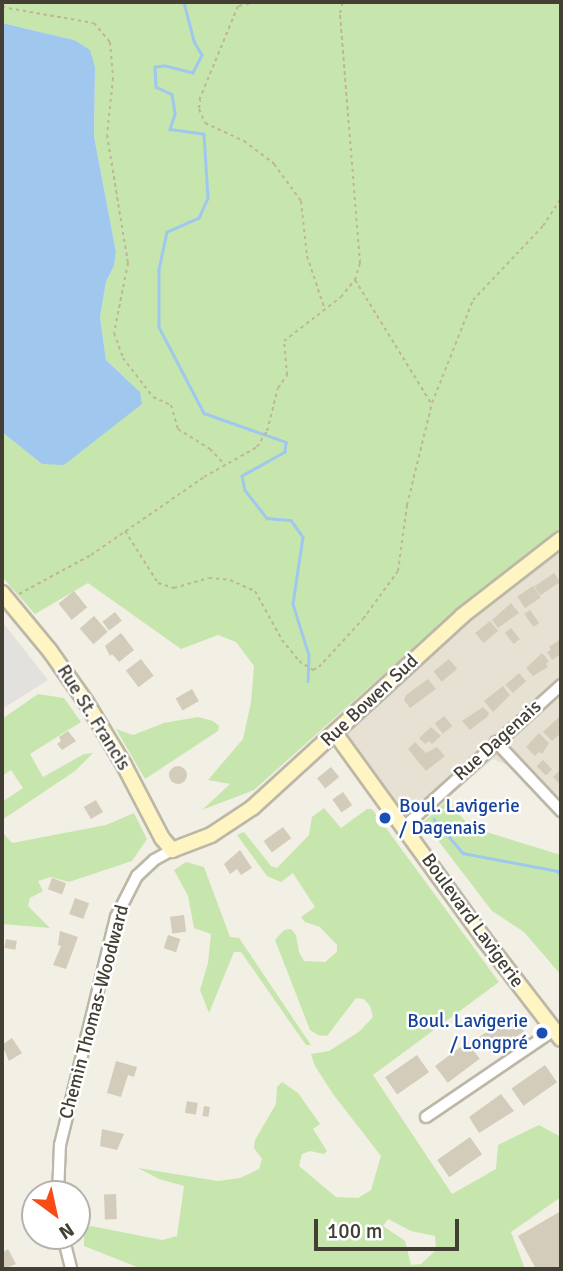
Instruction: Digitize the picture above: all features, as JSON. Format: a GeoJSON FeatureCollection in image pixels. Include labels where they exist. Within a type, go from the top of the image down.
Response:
{"type":"FeatureCollection","features":[{"type":"Feature","properties":{"kind":"street","name":"Rue Bowen Sud"},"geometry":{"type":"LineString","coordinates":[[172,850],[211,835],[243,814],[470,609],[561,539]]}},
{"type":"Feature","properties":{"kind":"street","name":"Rue St. Francis"},"geometry":{"type":"LineString","coordinates":[[9,594],[86,702],[162,838],[172,850]]}},
{"type":"Feature","properties":{"kind":"street","name":"Rue Dagenais"},"geometry":{"type":"LineString","coordinates":[[404,827],[561,685]]}},
{"type":"Feature","properties":{"kind":"street","name":"Boulevard Lavigerie"},"geometry":{"type":"LineString","coordinates":[[335,733],[484,939],[558,1035]]}},
{"type":"Feature","properties":{"kind":"street"},"geometry":{"type":"LineString","coordinates":[[496,742],[561,811]]}},
{"type":"Feature","properties":{"kind":"street","name":"Chemin Thomas-Woodward"},"geometry":{"type":"LineString","coordinates":[[59,1180],[60,1145],[116,917],[138,876],[154,860],[172,850]]}},
{"type":"Feature","properties":{"kind":"street"},"geometry":{"type":"LineString","coordinates":[[426,1117],[558,1035]]}},
{"type":"Feature","properties":{"kind":"street"},"geometry":{"type":"LineString","coordinates":[[66,1250],[71,1269]]}},
{"type":"Feature","properties":{"kind":"path"},"geometry":{"type":"LineString","coordinates":[[256,2],[238,6],[200,98],[199,109],[205,123],[244,141],[274,164],[301,201],[307,256],[325,309]]}},
{"type":"Feature","properties":{"kind":"path"},"geometry":{"type":"LineString","coordinates":[[9,594],[91,555],[262,441],[278,388],[287,375],[284,341],[341,297],[355,280],[360,263],[340,13],[343,2]]}},
{"type":"Feature","properties":{"kind":"path"},"geometry":{"type":"LineString","coordinates":[[2,7],[94,23],[110,42],[113,78],[107,135],[128,263],[114,333],[123,358],[153,397],[171,405],[178,429],[210,449],[225,466]]}},
{"type":"Feature","properties":{"kind":"path"},"geometry":{"type":"LineString","coordinates":[[125,531],[158,583],[174,588],[209,578],[230,580],[255,591],[290,651],[313,670],[319,667],[363,619],[398,571],[407,505],[432,403],[473,300],[543,226],[561,198]]}},
{"type":"Feature","properties":{"kind":"path"},"geometry":{"type":"LineString","coordinates":[[355,280],[432,403]]}},
{"type":"Feature","properties":{"kind":"shaded area"},"geometry":{"type":"Polygon","coordinates":[[[561,523],[561,822],[509,766],[493,759],[400,839],[323,730],[476,588],[561,523]]]}},
{"type":"Feature","properties":{"kind":"shaded area"},"geometry":{"type":"Polygon","coordinates":[[[4,624],[48,680],[2,709],[2,626],[4,624]]]}},
{"type":"Feature","properties":{"kind":"green space"},"geometry":{"type":"Polygon","coordinates":[[[2,2],[561,2],[561,527],[454,611],[254,790],[202,810],[230,784],[208,780],[243,739],[251,702],[254,666],[236,642],[218,635],[181,649],[88,583],[35,614],[2,577],[2,432],[42,464],[140,392],[106,360],[100,317],[106,282],[114,266],[116,252],[94,136],[95,67],[74,40],[2,23],[2,2]]]}},
{"type":"Feature","properties":{"kind":"green space"},"geometry":{"type":"Polygon","coordinates":[[[38,694],[64,698],[81,722],[30,754],[43,777],[84,754],[93,753],[75,771],[2,820],[2,802],[23,788],[11,770],[2,776],[2,719],[38,694]]]}},
{"type":"Feature","properties":{"kind":"green space"},"geometry":{"type":"Polygon","coordinates":[[[198,717],[213,721],[219,726],[218,731],[145,779],[116,729],[133,735],[164,723],[198,717]]]}},
{"type":"Feature","properties":{"kind":"green space"},"geometry":{"type":"Polygon","coordinates":[[[447,800],[470,827],[561,855],[561,975],[524,932],[492,911],[424,822],[447,800]]]}},
{"type":"Feature","properties":{"kind":"green space"},"geometry":{"type":"Polygon","coordinates":[[[324,808],[341,828],[367,809],[372,809],[499,982],[373,1075],[452,1194],[496,1169],[498,1145],[539,1125],[561,1137],[561,1197],[511,1232],[525,1269],[142,1269],[91,1249],[91,1226],[162,1240],[177,1236],[184,1186],[159,1179],[138,1168],[218,1181],[240,1178],[259,1169],[262,1159],[254,1148],[255,1140],[276,1104],[277,1087],[282,1082],[298,1093],[320,1124],[313,1129],[327,1151],[324,1154],[310,1151],[302,1154],[299,1166],[336,1197],[358,1198],[371,1190],[381,1156],[333,1094],[315,1066],[311,1054],[329,1051],[360,1031],[373,1017],[370,1006],[364,999],[356,998],[327,1036],[310,1030],[275,940],[284,930],[291,929],[296,935],[299,952],[304,961],[325,962],[337,952],[337,945],[320,927],[305,922],[301,917],[315,907],[293,873],[281,882],[267,876],[237,835],[244,832],[271,866],[277,868],[309,835],[312,817],[324,808]],[[388,1219],[383,1226],[405,1241],[411,1265],[421,1264],[436,1250],[435,1236],[411,1231],[388,1219]]]}},
{"type":"Feature","properties":{"kind":"green space"},"geometry":{"type":"Polygon","coordinates":[[[134,813],[147,839],[132,861],[69,882],[51,877],[38,881],[43,891],[30,898],[28,906],[50,928],[2,924],[2,832],[12,843],[106,825],[134,813]]]}},
{"type":"Feature","properties":{"kind":"green space"},"geometry":{"type":"Polygon","coordinates":[[[186,862],[204,867],[230,937],[239,938],[311,1045],[306,1045],[241,952],[234,952],[209,1013],[200,990],[208,963],[211,934],[194,928],[188,896],[174,870],[186,862]]]}},
{"type":"Feature","properties":{"kind":"water"},"geometry":{"type":"Polygon","coordinates":[[[2,23],[74,40],[90,50],[95,67],[94,136],[116,252],[114,266],[106,282],[100,317],[106,360],[140,392],[142,404],[64,465],[42,464],[2,432],[2,23]]]}},
{"type":"Feature","properties":{"kind":"building"},"geometry":{"type":"Polygon","coordinates":[[[554,573],[560,582],[540,596],[534,586],[554,573]]]}},
{"type":"Feature","properties":{"kind":"building"},"geometry":{"type":"Polygon","coordinates":[[[533,586],[541,598],[525,608],[517,597],[533,586]]]}},
{"type":"Feature","properties":{"kind":"building"},"geometry":{"type":"Polygon","coordinates":[[[74,591],[87,607],[72,620],[58,604],[74,591]]]}},
{"type":"Feature","properties":{"kind":"building"},"geometry":{"type":"Polygon","coordinates":[[[511,603],[519,613],[498,628],[492,620],[511,603]]]}},
{"type":"Feature","properties":{"kind":"building"},"geometry":{"type":"Polygon","coordinates":[[[530,610],[539,623],[533,627],[524,614],[530,610]]]}},
{"type":"Feature","properties":{"kind":"building"},"geometry":{"type":"Polygon","coordinates":[[[115,612],[122,621],[109,631],[102,622],[115,612]]]}},
{"type":"Feature","properties":{"kind":"building"},"geometry":{"type":"Polygon","coordinates":[[[94,616],[108,632],[93,644],[80,628],[94,616]]]}},
{"type":"Feature","properties":{"kind":"building"},"geometry":{"type":"Polygon","coordinates":[[[490,621],[498,631],[483,643],[475,633],[490,621]]]}},
{"type":"Feature","properties":{"kind":"building"},"geometry":{"type":"Polygon","coordinates":[[[511,628],[520,639],[514,644],[505,633],[511,628]]]}},
{"type":"Feature","properties":{"kind":"building"},"geometry":{"type":"Polygon","coordinates":[[[121,633],[134,650],[119,662],[112,654],[110,656],[105,646],[121,633]]]}},
{"type":"Feature","properties":{"kind":"building"},"geometry":{"type":"Polygon","coordinates":[[[561,639],[561,654],[552,660],[547,652],[551,650],[549,647],[561,639]]]}},
{"type":"Feature","properties":{"kind":"building"},"geometry":{"type":"Polygon","coordinates":[[[542,653],[549,661],[546,664],[548,667],[533,676],[526,668],[542,653]]]}},
{"type":"Feature","properties":{"kind":"building"},"geometry":{"type":"Polygon","coordinates":[[[141,659],[154,676],[138,687],[126,670],[141,659]]]}},
{"type":"Feature","properties":{"kind":"building"},"geometry":{"type":"Polygon","coordinates":[[[449,659],[457,669],[442,682],[433,672],[449,659]]]}},
{"type":"Feature","properties":{"kind":"building"},"geometry":{"type":"Polygon","coordinates":[[[519,673],[526,681],[513,693],[505,685],[519,673]]]}},
{"type":"Feature","properties":{"kind":"building"},"geometry":{"type":"Polygon","coordinates":[[[428,679],[436,689],[410,708],[404,700],[406,695],[428,679]]]}},
{"type":"Feature","properties":{"kind":"building"},"geometry":{"type":"Polygon","coordinates":[[[503,686],[510,695],[493,712],[484,701],[503,686]]]}},
{"type":"Feature","properties":{"kind":"building"},"geometry":{"type":"Polygon","coordinates":[[[192,689],[199,701],[183,711],[176,698],[192,689]]]}},
{"type":"Feature","properties":{"kind":"building"},"geometry":{"type":"Polygon","coordinates":[[[483,707],[489,713],[487,717],[470,730],[462,721],[483,707]]]}},
{"type":"Feature","properties":{"kind":"building"},"geometry":{"type":"Polygon","coordinates":[[[561,715],[561,733],[552,741],[543,732],[561,715]]]}},
{"type":"Feature","properties":{"kind":"building"},"geometry":{"type":"Polygon","coordinates":[[[444,716],[452,726],[443,734],[435,724],[444,716]]]}},
{"type":"Feature","properties":{"kind":"building"},"geometry":{"type":"Polygon","coordinates":[[[431,727],[441,736],[432,744],[429,741],[425,744],[419,738],[431,727]]]}},
{"type":"Feature","properties":{"kind":"building"},"geometry":{"type":"Polygon","coordinates":[[[68,731],[76,741],[62,750],[57,744],[61,741],[59,737],[68,731]]]}},
{"type":"Feature","properties":{"kind":"building"},"geometry":{"type":"Polygon","coordinates":[[[539,733],[549,743],[542,754],[539,752],[535,756],[526,747],[539,733]]]}},
{"type":"Feature","properties":{"kind":"building"},"geometry":{"type":"Polygon","coordinates":[[[415,742],[426,753],[437,747],[445,756],[426,771],[408,749],[415,742]]]}},
{"type":"Feature","properties":{"kind":"building"},"geometry":{"type":"Polygon","coordinates":[[[543,760],[552,769],[546,776],[537,766],[543,760]]]}},
{"type":"Feature","properties":{"kind":"building"},"geometry":{"type":"Polygon","coordinates":[[[178,766],[184,769],[187,775],[184,781],[178,784],[172,781],[169,775],[172,769],[178,766]]]}},
{"type":"Feature","properties":{"kind":"building"},"geometry":{"type":"Polygon","coordinates":[[[331,767],[339,777],[325,788],[317,778],[331,767]]]}},
{"type":"Feature","properties":{"kind":"building"},"geometry":{"type":"Polygon","coordinates":[[[561,769],[561,786],[553,777],[561,769]]]}},
{"type":"Feature","properties":{"kind":"building"},"geometry":{"type":"Polygon","coordinates":[[[343,792],[352,805],[342,813],[332,799],[343,792]]]}},
{"type":"Feature","properties":{"kind":"building"},"geometry":{"type":"Polygon","coordinates":[[[96,800],[103,812],[91,819],[84,807],[96,800]]]}},
{"type":"Feature","properties":{"kind":"building"},"geometry":{"type":"Polygon","coordinates":[[[283,827],[291,838],[272,852],[264,841],[283,827]]]}},
{"type":"Feature","properties":{"kind":"building"},"geometry":{"type":"Polygon","coordinates":[[[240,850],[252,868],[241,875],[237,869],[230,874],[224,864],[240,850]]]}},
{"type":"Feature","properties":{"kind":"building"},"geometry":{"type":"Polygon","coordinates":[[[52,878],[66,883],[62,894],[48,889],[52,878]]]}},
{"type":"Feature","properties":{"kind":"building"},"geometry":{"type":"Polygon","coordinates":[[[75,898],[89,903],[83,919],[69,914],[75,898]]]}},
{"type":"Feature","properties":{"kind":"building"},"geometry":{"type":"Polygon","coordinates":[[[184,915],[186,932],[172,934],[170,917],[184,915]]]}},
{"type":"Feature","properties":{"kind":"building"},"geometry":{"type":"Polygon","coordinates":[[[60,931],[78,937],[66,969],[53,965],[61,946],[58,945],[60,931]]]}},
{"type":"Feature","properties":{"kind":"building"},"geometry":{"type":"Polygon","coordinates":[[[168,935],[180,939],[176,952],[164,948],[168,935]]]}},
{"type":"Feature","properties":{"kind":"building"},"geometry":{"type":"Polygon","coordinates":[[[6,939],[17,941],[15,950],[4,948],[6,939]]]}},
{"type":"Feature","properties":{"kind":"building"},"geometry":{"type":"Polygon","coordinates":[[[512,1014],[524,1031],[491,1054],[479,1037],[512,1014]]]}},
{"type":"Feature","properties":{"kind":"building"},"geometry":{"type":"Polygon","coordinates":[[[12,1038],[22,1053],[9,1061],[2,1045],[12,1038]]]}},
{"type":"Feature","properties":{"kind":"building"},"geometry":{"type":"Polygon","coordinates":[[[467,1042],[480,1059],[448,1083],[435,1066],[467,1042]]]}},
{"type":"Feature","properties":{"kind":"building"},"geometry":{"type":"Polygon","coordinates":[[[417,1055],[429,1072],[397,1095],[385,1077],[417,1055]]]}},
{"type":"Feature","properties":{"kind":"building"},"geometry":{"type":"Polygon","coordinates":[[[116,1061],[137,1067],[134,1077],[128,1075],[121,1097],[107,1093],[116,1061]]]}},
{"type":"Feature","properties":{"kind":"building"},"geometry":{"type":"Polygon","coordinates":[[[545,1065],[557,1082],[523,1106],[511,1089],[545,1065]]]}},
{"type":"Feature","properties":{"kind":"building"},"geometry":{"type":"Polygon","coordinates":[[[501,1094],[514,1111],[479,1133],[469,1117],[501,1094]]]}},
{"type":"Feature","properties":{"kind":"building"},"geometry":{"type":"Polygon","coordinates":[[[187,1101],[198,1103],[196,1115],[185,1113],[187,1101]]]}},
{"type":"Feature","properties":{"kind":"building"},"geometry":{"type":"Polygon","coordinates":[[[204,1106],[210,1107],[208,1117],[202,1116],[204,1106]]]}},
{"type":"Feature","properties":{"kind":"building"},"geometry":{"type":"Polygon","coordinates":[[[102,1129],[124,1134],[117,1150],[100,1146],[102,1129]]]}},
{"type":"Feature","properties":{"kind":"building"},"geometry":{"type":"Polygon","coordinates":[[[470,1137],[482,1154],[449,1177],[437,1160],[470,1137]]]}},
{"type":"Feature","properties":{"kind":"building"},"geometry":{"type":"Polygon","coordinates":[[[104,1194],[116,1194],[117,1219],[105,1219],[104,1194]]]}},
{"type":"Feature","properties":{"kind":"building"},"geometry":{"type":"Polygon","coordinates":[[[561,1211],[561,1269],[536,1269],[518,1236],[561,1211]]]}},
{"type":"Feature","properties":{"kind":"building"},"geometry":{"type":"Polygon","coordinates":[[[8,1249],[16,1264],[4,1269],[2,1253],[8,1249]]]}},
{"type":"Feature","properties":{"kind":"waterway"},"geometry":{"type":"LineString","coordinates":[[184,2],[194,41],[202,55],[193,73],[165,66],[155,67],[156,87],[172,94],[175,114],[170,129],[204,134],[208,198],[199,218],[167,232],[159,270],[159,327],[204,413],[286,442],[285,452],[242,476],[245,490],[267,518],[291,520],[303,537],[293,604],[309,655],[308,681]]}},
{"type":"Feature","properties":{"kind":"waterway"},"geometry":{"type":"LineString","coordinates":[[434,819],[463,853],[561,874]]}},
{"type":"Feature","properties":{"kind":"place","name":"Boul. Lavigerie / Dagenais"},"geometry":{"type":"Point","coordinates":[385,818]}},
{"type":"Feature","properties":{"kind":"place","name":"Boul. Lavigerie / Longpré"},"geometry":{"type":"Point","coordinates":[542,1033]}}]}
